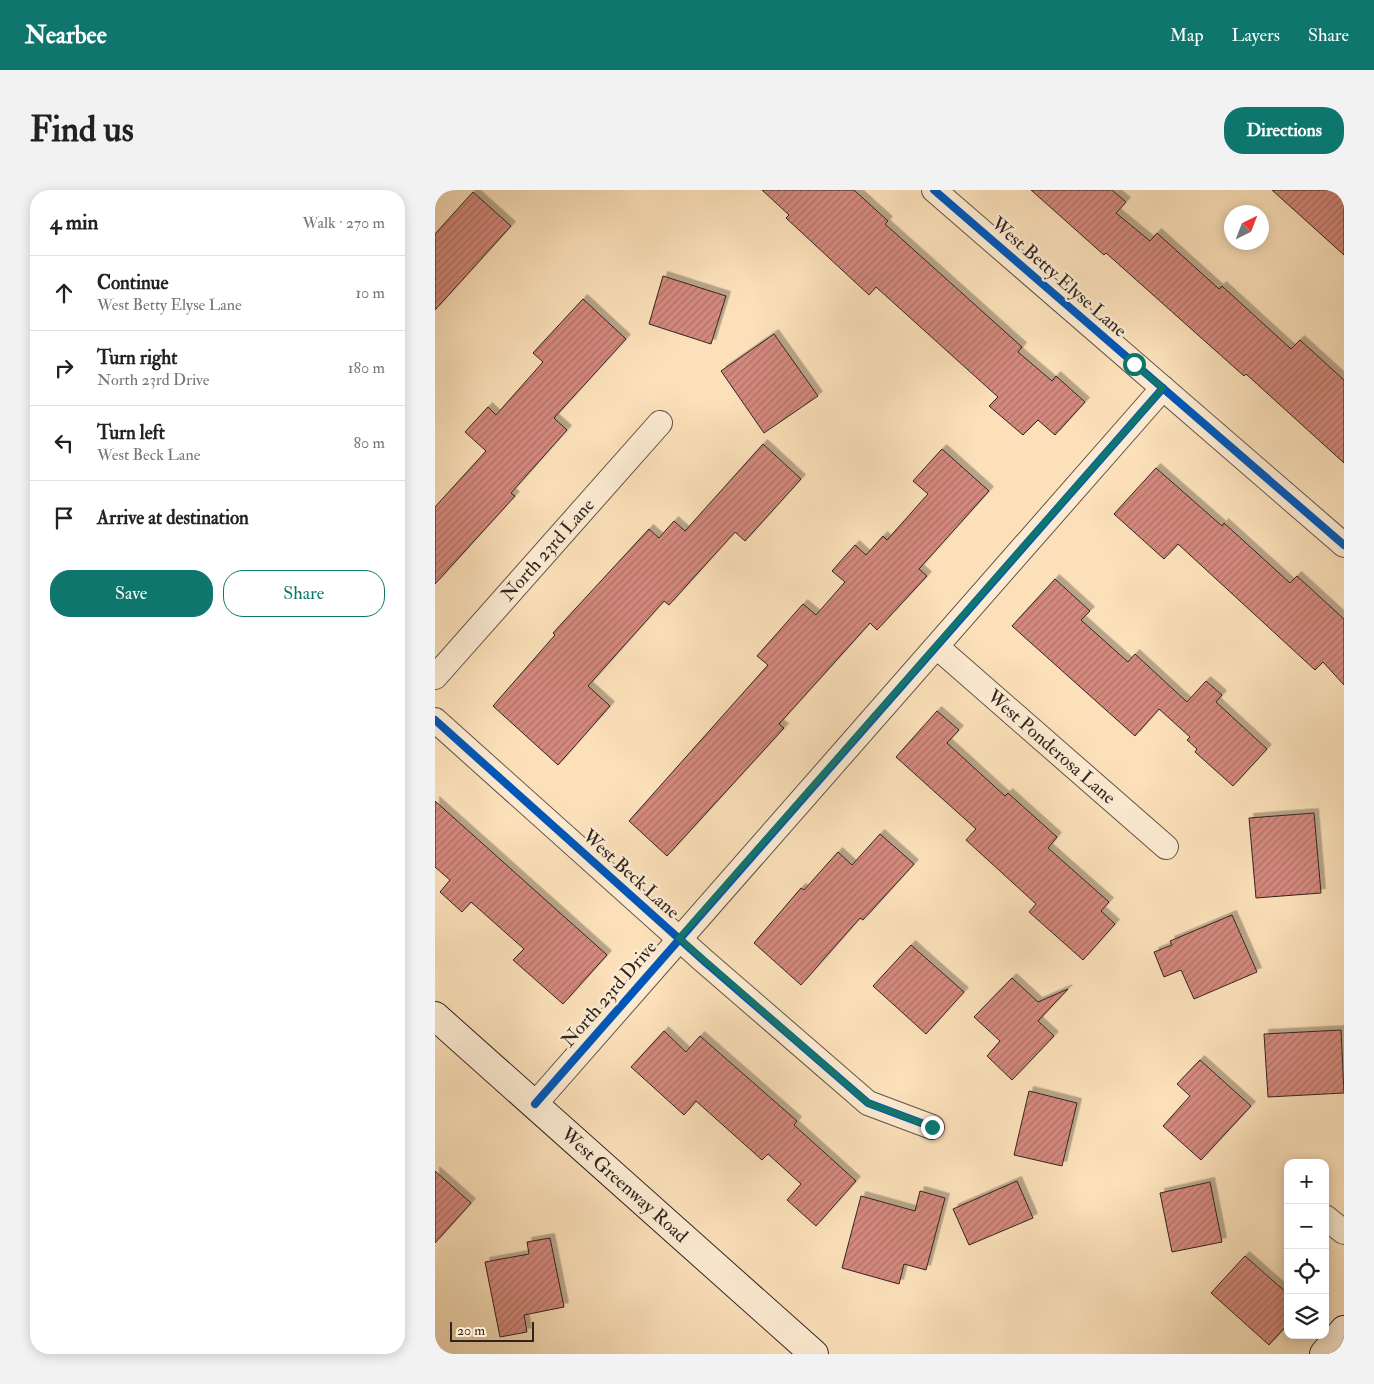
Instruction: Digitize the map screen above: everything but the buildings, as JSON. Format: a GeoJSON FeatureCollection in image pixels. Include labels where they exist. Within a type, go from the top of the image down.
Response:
{"type":"FeatureCollection","features":[{"type":"Feature","properties":{"kind":"main road","name":"West Greenway Road"},"geometry":{"type":"LineString","coordinates":[[435,1016],[814,1354]]}},
{"type":"Feature","properties":{"kind":"main road"},"geometry":{"type":"LineString","coordinates":[[1324,1354],[1344,1330]]}},
{"type":"Feature","properties":{"kind":"street","name":"West Betty Elyse Lane"},"geometry":{"type":"LineString","coordinates":[[934,190],[1344,545]]}},
{"type":"Feature","properties":{"kind":"street","name":"North 23rd Drive"},"geometry":{"type":"LineString","coordinates":[[535,1104],[1163,388]]}},
{"type":"Feature","properties":{"kind":"street","name":"North 23rd Lane"},"geometry":{"type":"LineString","coordinates":[[435,677],[660,423]]}},
{"type":"Feature","properties":{"kind":"street","name":"West Ponderosa Lane"},"geometry":{"type":"LineString","coordinates":[[937,647],[1166,847]]}},
{"type":"Feature","properties":{"kind":"street","name":"West Beck Lane"},"geometry":{"type":"LineString","coordinates":[[435,720],[679,938],[868,1103],[932,1127]]}},
{"type":"Feature","properties":{"kind":"street"},"geometry":{"type":"LineString","coordinates":[[1329,1220],[1344,1232]]}},
{"type":"Feature","properties":{"kind":"cycle path"},"geometry":{"type":"LineString","coordinates":[[934,190],[1344,545]]}},
{"type":"Feature","properties":{"kind":"cycle path"},"geometry":{"type":"LineString","coordinates":[[535,1104],[1163,388]]}},
{"type":"Feature","properties":{"kind":"cycle path"},"geometry":{"type":"LineString","coordinates":[[435,720],[704,961],[868,1103],[932,1127]]}},
{"type":"Feature","properties":{"kind":"route"},"geometry":{"type":"LineString","coordinates":[[932,1127],[868,1103],[679,938],[1163,388],[1134,364]]}}]}
